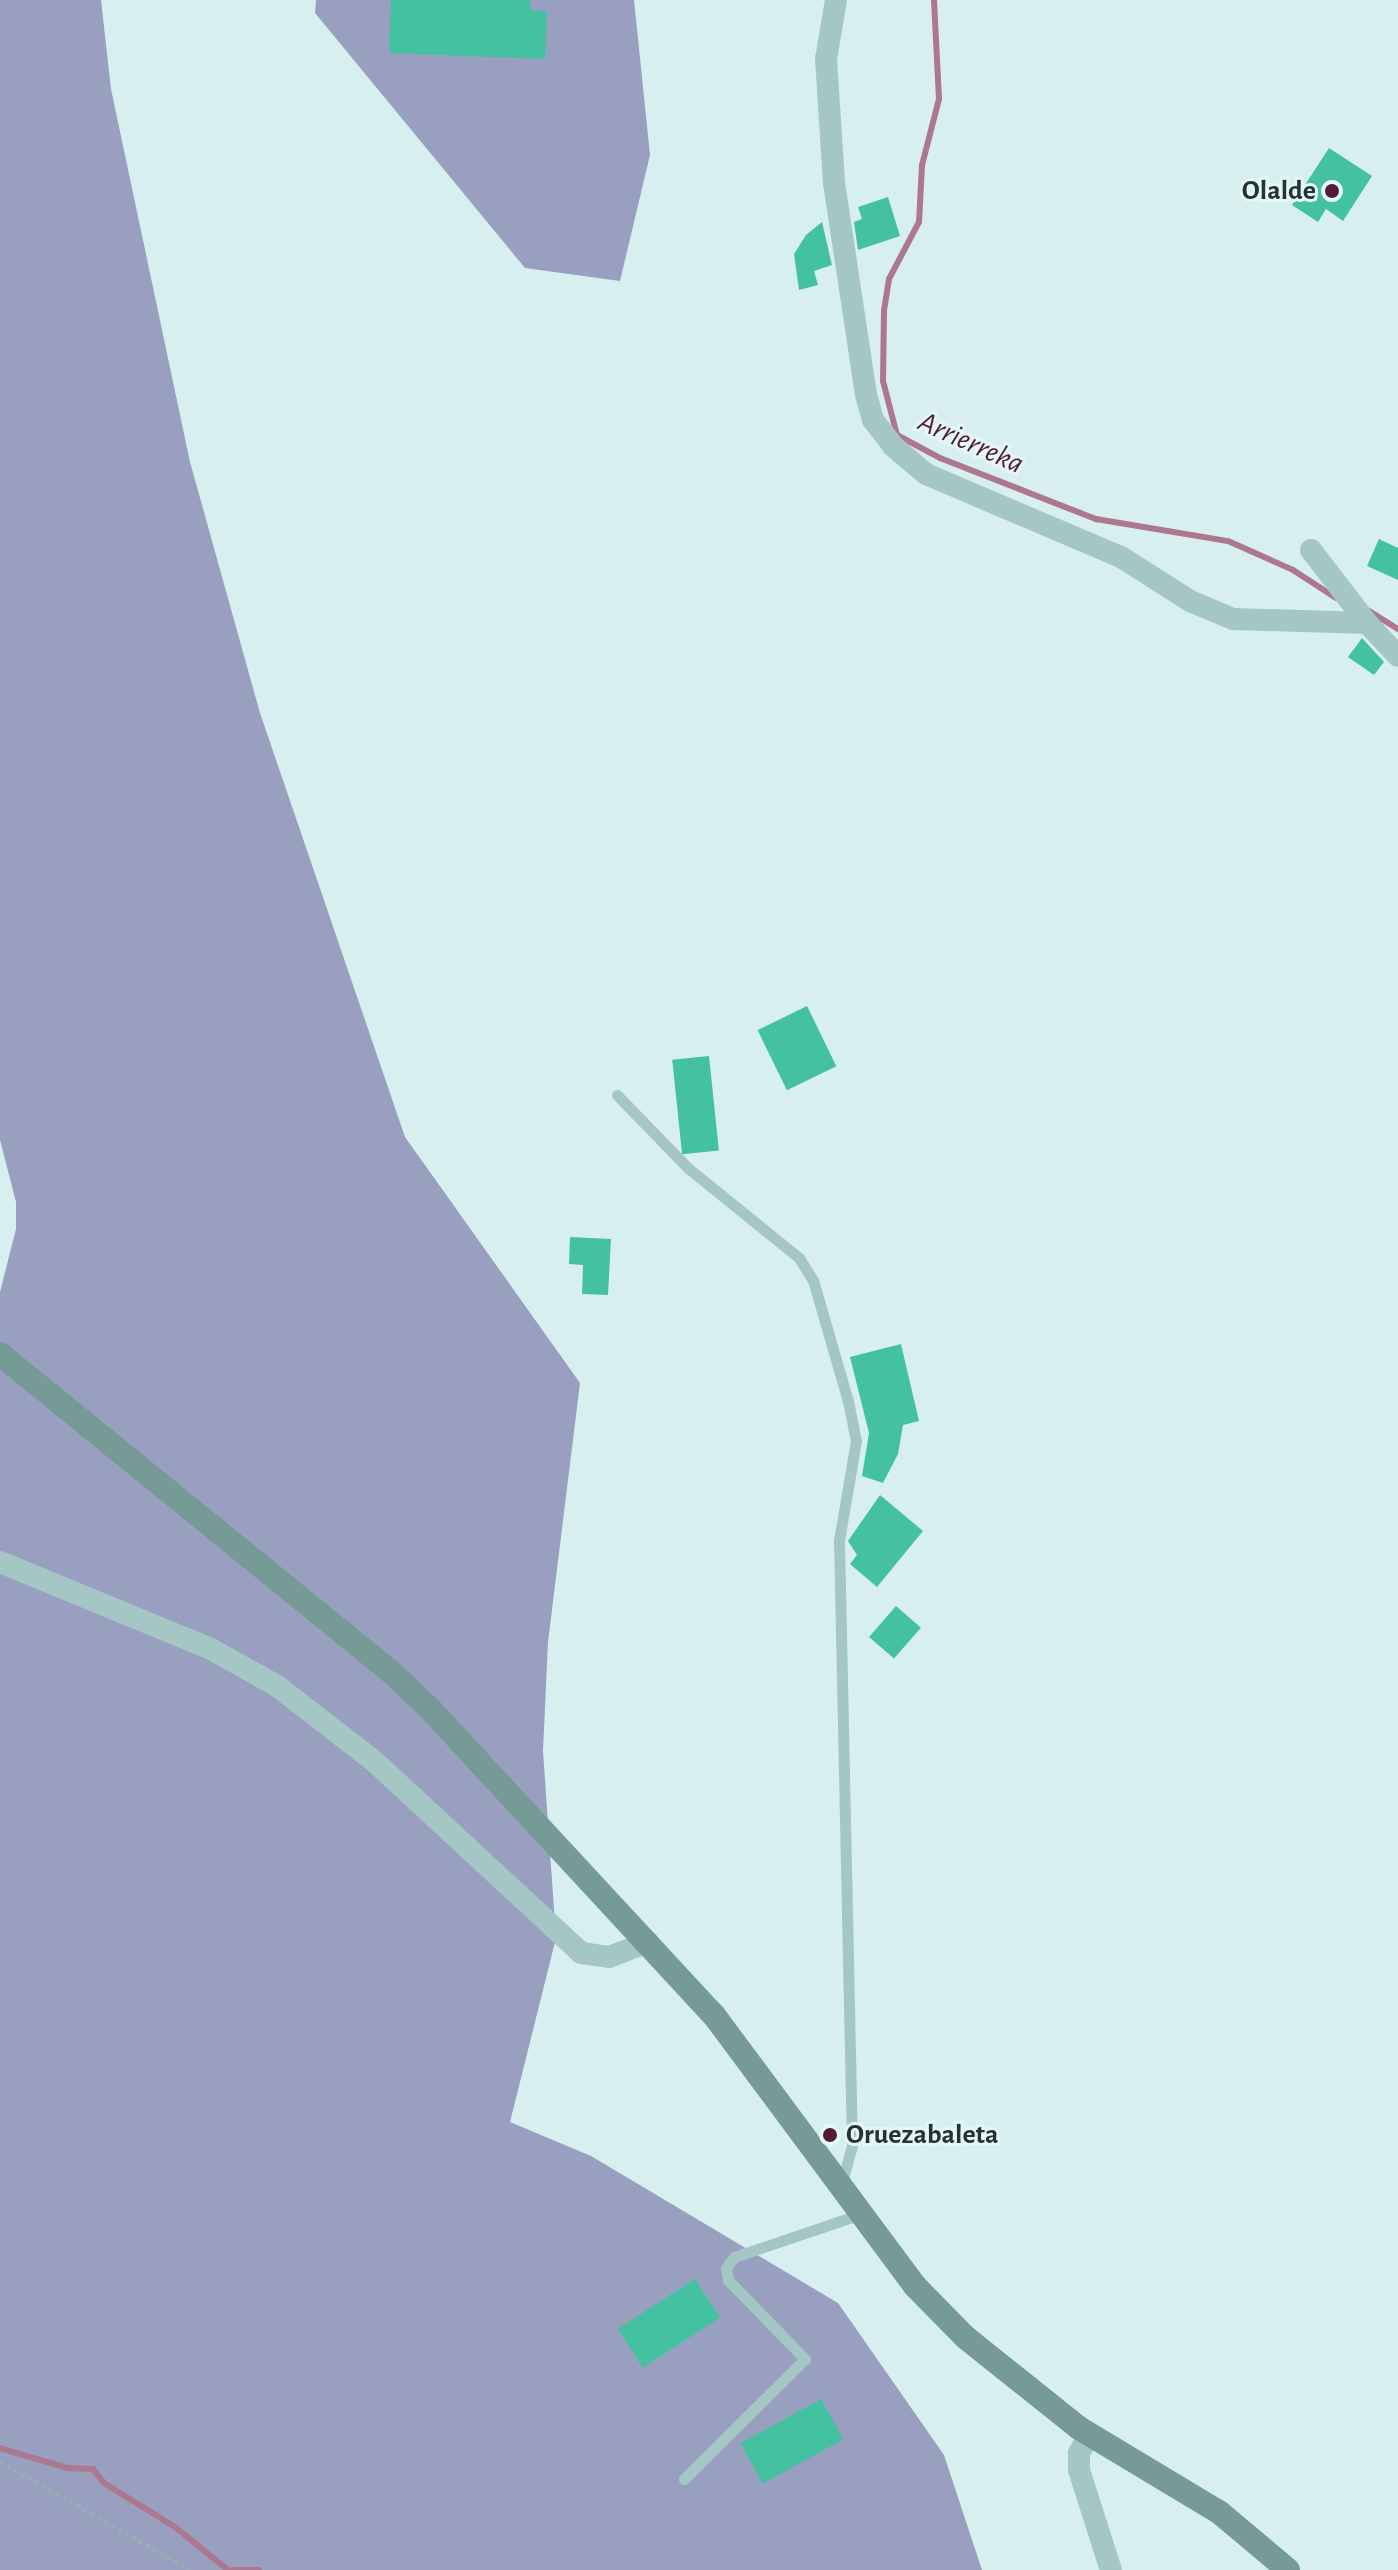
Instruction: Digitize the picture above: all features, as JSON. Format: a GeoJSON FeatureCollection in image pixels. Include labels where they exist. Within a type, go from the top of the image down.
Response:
{"type":"FeatureCollection","features":[{"type":"Feature","properties":{"kind":"street"},"geometry":{"type":"LineString","coordinates":[[836,0],[826,59],[834,183],[866,395],[873,420],[893,446],[926,474],[1121,557],[1190,601],[1233,619],[1367,623]]}},
{"type":"Feature","properties":{"kind":"street"},"geometry":{"type":"LineString","coordinates":[[1311,550],[1367,623],[1398,656]]}},
{"type":"Feature","properties":{"kind":"street"},"geometry":{"type":"LineString","coordinates":[[0,1354],[391,1672],[713,2014],[915,2286],[965,2337],[1026,2390],[1090,2434],[1210,2505],[1288,2570]]}},
{"type":"Feature","properties":{"kind":"street"},"geometry":{"type":"LineString","coordinates":[[0,1562],[211,1649],[277,1686],[374,1761],[581,1953],[609,1957],[648,1942]]}},
{"type":"Feature","properties":{"kind":"street"},"geometry":{"type":"LineString","coordinates":[[1090,2434],[1079,2453],[1079,2470],[1111,2570]]}},
{"type":"Feature","properties":{"kind":"lane"},"geometry":{"type":"LineString","coordinates":[[617,1095],[688,1168],[799,1258],[813,1280],[848,1401],[856,1441],[839,1540],[852,2146],[841,2185]]}},
{"type":"Feature","properties":{"kind":"lane"},"geometry":{"type":"LineString","coordinates":[[684,2479],[805,2359],[728,2280],[726,2268],[734,2257],[862,2214]]}},
{"type":"Feature","properties":{"kind":"path"},"geometry":{"type":"LineString","coordinates":[[0,2462],[189,2570]]}},
{"type":"Feature","properties":{"kind":"shaded area"},"geometry":{"type":"Polygon","coordinates":[[[0,0],[101,0],[111,89],[190,462],[260,713],[405,1137],[580,1383],[548,1642],[543,1751],[556,1938],[510,2122],[591,2156],[838,2303],[944,2455],[982,2570],[0,2570],[0,1292],[16,1229],[16,1202],[0,1140],[0,0]]]}},
{"type":"Feature","properties":{"kind":"shaded area"},"geometry":{"type":"Polygon","coordinates":[[[316,0],[634,0],[650,155],[620,281],[525,268],[315,13],[316,0]]]}},
{"type":"Feature","properties":{"kind":"building"},"geometry":{"type":"Polygon","coordinates":[[[391,0],[530,0],[530,10],[547,11],[545,59],[389,53],[391,0]]]}},
{"type":"Feature","properties":{"kind":"building","name":"Olalde"},"geometry":{"type":"Polygon","coordinates":[[[1329,148],[1372,176],[1343,221],[1326,209],[1318,222],[1292,205],[1329,148]]]}},
{"type":"Feature","properties":{"kind":"building"},"geometry":{"type":"Polygon","coordinates":[[[888,197],[900,236],[858,250],[854,222],[862,219],[858,207],[888,197]]]}},
{"type":"Feature","properties":{"kind":"building"},"geometry":{"type":"Polygon","coordinates":[[[822,222],[832,265],[814,271],[818,285],[799,290],[794,254],[806,235],[822,222]]]}},
{"type":"Feature","properties":{"kind":"building"},"geometry":{"type":"Polygon","coordinates":[[[1379,539],[1398,548],[1398,580],[1367,566],[1379,539]]]}},
{"type":"Feature","properties":{"kind":"building"},"geometry":{"type":"Polygon","coordinates":[[[1362,638],[1384,662],[1374,675],[1348,657],[1362,638]]]}},
{"type":"Feature","properties":{"kind":"building"},"geometry":{"type":"Polygon","coordinates":[[[807,1006],[836,1066],[787,1090],[758,1030],[807,1006]]]}},
{"type":"Feature","properties":{"kind":"building"},"geometry":{"type":"Polygon","coordinates":[[[709,1056],[719,1150],[682,1154],[672,1060],[709,1056]]]}},
{"type":"Feature","properties":{"kind":"building"},"geometry":{"type":"Polygon","coordinates":[[[570,1237],[611,1239],[608,1295],[582,1294],[583,1265],[569,1264],[570,1237]]]}},
{"type":"Feature","properties":{"kind":"building"},"geometry":{"type":"Polygon","coordinates":[[[901,1344],[919,1421],[903,1425],[898,1454],[883,1483],[862,1476],[869,1433],[850,1357],[901,1344]]]}},
{"type":"Feature","properties":{"kind":"building"},"geometry":{"type":"Polygon","coordinates":[[[880,1495],[923,1531],[877,1587],[850,1564],[857,1555],[848,1541],[880,1495]]]}},
{"type":"Feature","properties":{"kind":"building"},"geometry":{"type":"Polygon","coordinates":[[[896,1606],[921,1628],[894,1659],[869,1637],[896,1606]]]}},
{"type":"Feature","properties":{"kind":"building"},"geometry":{"type":"Polygon","coordinates":[[[695,2279],[720,2318],[643,2368],[618,2329],[695,2279]]]}},
{"type":"Feature","properties":{"kind":"building"},"geometry":{"type":"Polygon","coordinates":[[[821,2399],[843,2439],[763,2484],[741,2444],[821,2399]]]}},
{"type":"Feature","properties":{"kind":"waterway","name":"Arrierreka"},"geometry":{"type":"LineString","coordinates":[[934,0],[939,99],[922,165],[919,222],[889,279],[884,311],[883,381],[897,435],[940,458],[1096,519],[1228,541],[1293,570],[1336,598]]}},
{"type":"Feature","properties":{"kind":"waterway","name":"Arrierreka"},"geometry":{"type":"LineString","coordinates":[[1369,611],[1398,629]]}},
{"type":"Feature","properties":{"kind":"waterway"},"geometry":{"type":"LineString","coordinates":[[0,2448],[67,2468],[93,2469],[104,2483],[175,2527],[228,2570]]}},
{"type":"Feature","properties":{"kind":"waterway"},"geometry":{"type":"LineString","coordinates":[[233,2570],[259,2570]]}},
{"type":"Feature","properties":{"kind":"place","name":"Olalde"},"geometry":{"type":"Point","coordinates":[1332,191]}},
{"type":"Feature","properties":{"kind":"place","name":"Oruezabaleta"},"geometry":{"type":"Point","coordinates":[830,2135]}}]}
